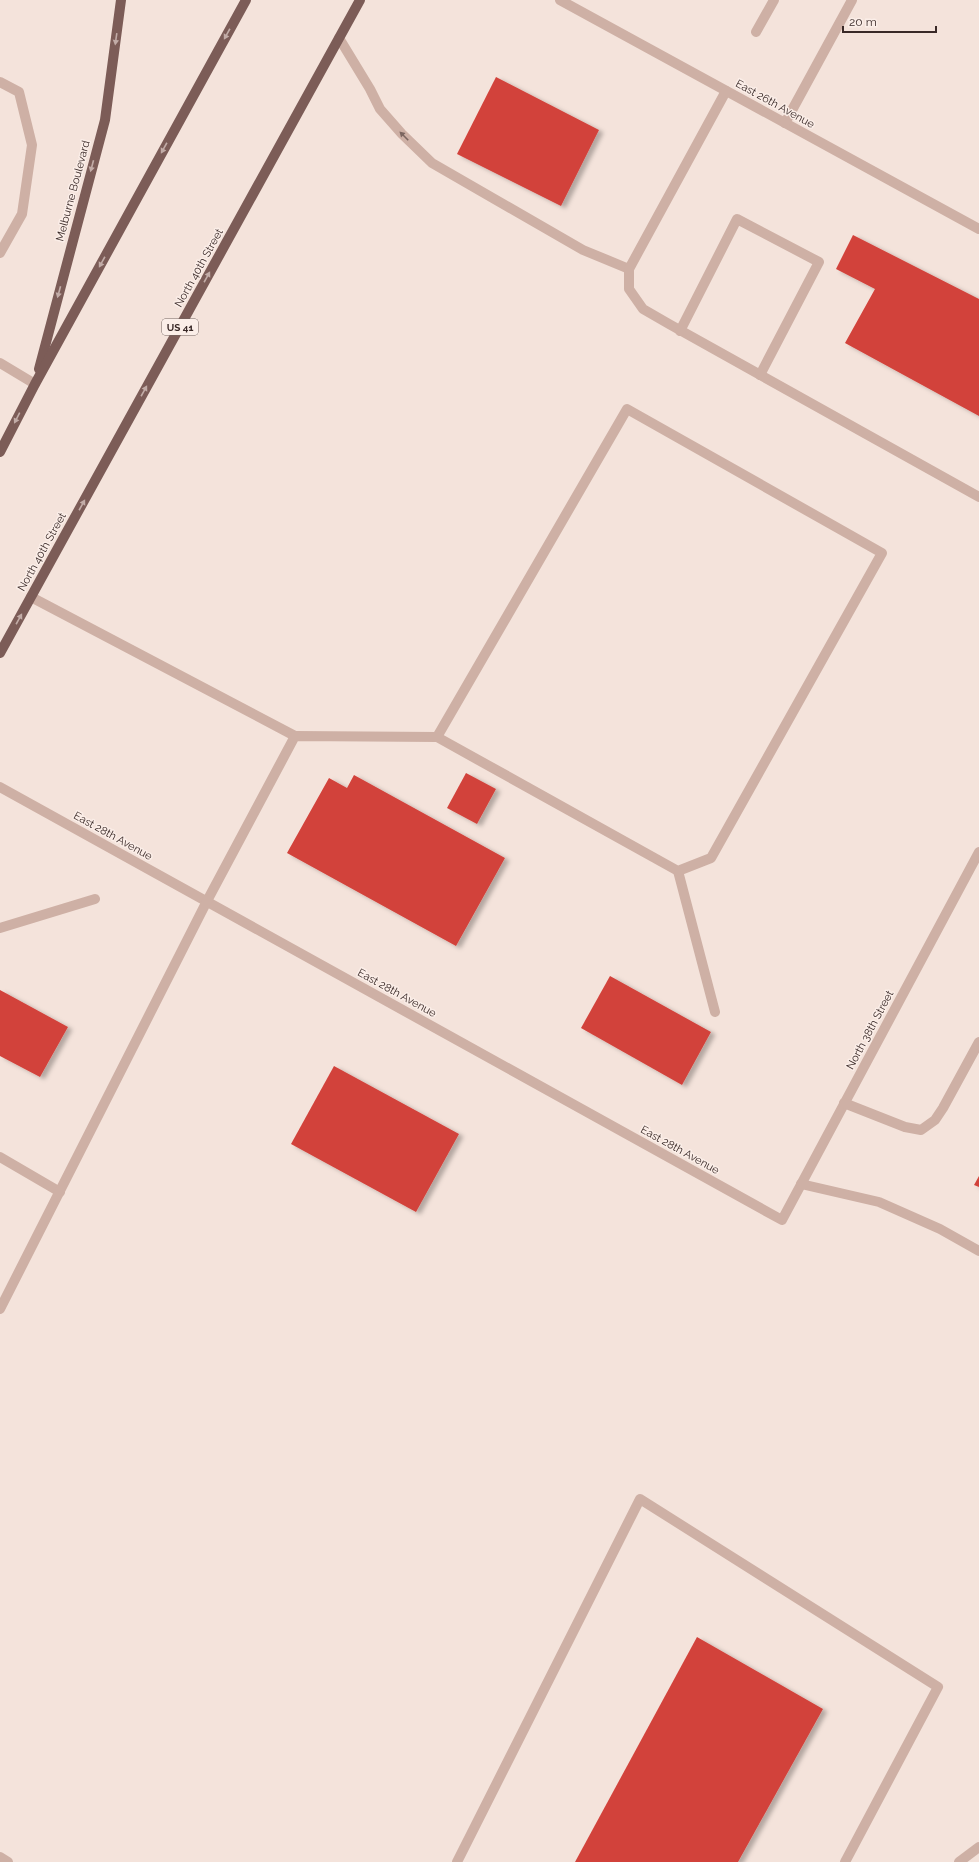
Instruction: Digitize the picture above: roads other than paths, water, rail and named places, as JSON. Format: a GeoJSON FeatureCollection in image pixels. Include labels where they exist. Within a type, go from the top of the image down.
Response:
{"type":"FeatureCollection","features":[{"type":"Feature","properties":{"kind":"main road","name":"Melburne Boulevard"},"geometry":{"type":"LineString","coordinates":[[35,384],[104,120],[121,0]]}},
{"type":"Feature","properties":{"kind":"main road"},"geometry":{"type":"LineString","coordinates":[[0,452],[35,384],[246,0]]}},
{"type":"Feature","properties":{"kind":"main road","name":"North 40th Street"},"geometry":{"type":"LineString","coordinates":[[0,653],[360,0]]}},
{"type":"Feature","properties":{"kind":"street","name":"East 26th Avenue"},"geometry":{"type":"LineString","coordinates":[[560,0],[979,228]]}},
{"type":"Feature","properties":{"kind":"street"},"geometry":{"type":"LineString","coordinates":[[756,32],[774,0]]}},
{"type":"Feature","properties":{"kind":"street"},"geometry":{"type":"LineString","coordinates":[[785,123],[852,0]]}},
{"type":"Feature","properties":{"kind":"street"},"geometry":{"type":"LineString","coordinates":[[339,38],[370,89],[380,109],[402,134],[432,163],[583,250],[629,269]]}},
{"type":"Feature","properties":{"kind":"street"},"geometry":{"type":"LineString","coordinates":[[0,82],[19,92],[32,145],[22,214],[0,253]]}},
{"type":"Feature","properties":{"kind":"street"},"geometry":{"type":"LineString","coordinates":[[726,91],[629,269],[629,289],[643,309],[979,497]]}},
{"type":"Feature","properties":{"kind":"street"},"geometry":{"type":"LineString","coordinates":[[680,330],[736,219],[819,262],[760,375]]}},
{"type":"Feature","properties":{"kind":"street"},"geometry":{"type":"LineString","coordinates":[[0,363],[35,384]]}},
{"type":"Feature","properties":{"kind":"street"},"geometry":{"type":"LineString","coordinates":[[437,737],[627,409],[882,553],[711,858],[678,871]]}},
{"type":"Feature","properties":{"kind":"street"},"geometry":{"type":"LineString","coordinates":[[31,597],[295,736],[437,737],[678,871],[715,1012]]}},
{"type":"Feature","properties":{"kind":"street"},"geometry":{"type":"LineString","coordinates":[[0,1309],[207,901],[295,736]]}},
{"type":"Feature","properties":{"kind":"street","name":"East 28th Avenue"},"geometry":{"type":"LineString","coordinates":[[0,787],[782,1220]]}},
{"type":"Feature","properties":{"kind":"street","name":"North 38th Street"},"geometry":{"type":"LineString","coordinates":[[782,1220],[979,852]]}},
{"type":"Feature","properties":{"kind":"street"},"geometry":{"type":"LineString","coordinates":[[0,928],[95,899]]}},
{"type":"Feature","properties":{"kind":"street"},"geometry":{"type":"LineString","coordinates":[[844,1103],[904,1127],[921,1130],[935,1120],[943,1108],[979,1042]]}},
{"type":"Feature","properties":{"kind":"street"},"geometry":{"type":"LineString","coordinates":[[0,1157],[60,1192]]}},
{"type":"Feature","properties":{"kind":"street"},"geometry":{"type":"LineString","coordinates":[[801,1184],[879,1202],[940,1229],[979,1251]]}},
{"type":"Feature","properties":{"kind":"street"},"geometry":{"type":"LineString","coordinates":[[457,1862],[640,1499],[938,1687],[845,1862]]}},
{"type":"Feature","properties":{"kind":"street"},"geometry":{"type":"LineString","coordinates":[[959,1862],[979,1847]]}},
{"type":"Feature","properties":{"kind":"street"},"geometry":{"type":"LineString","coordinates":[[0,1858],[8,1862]]}}]}
